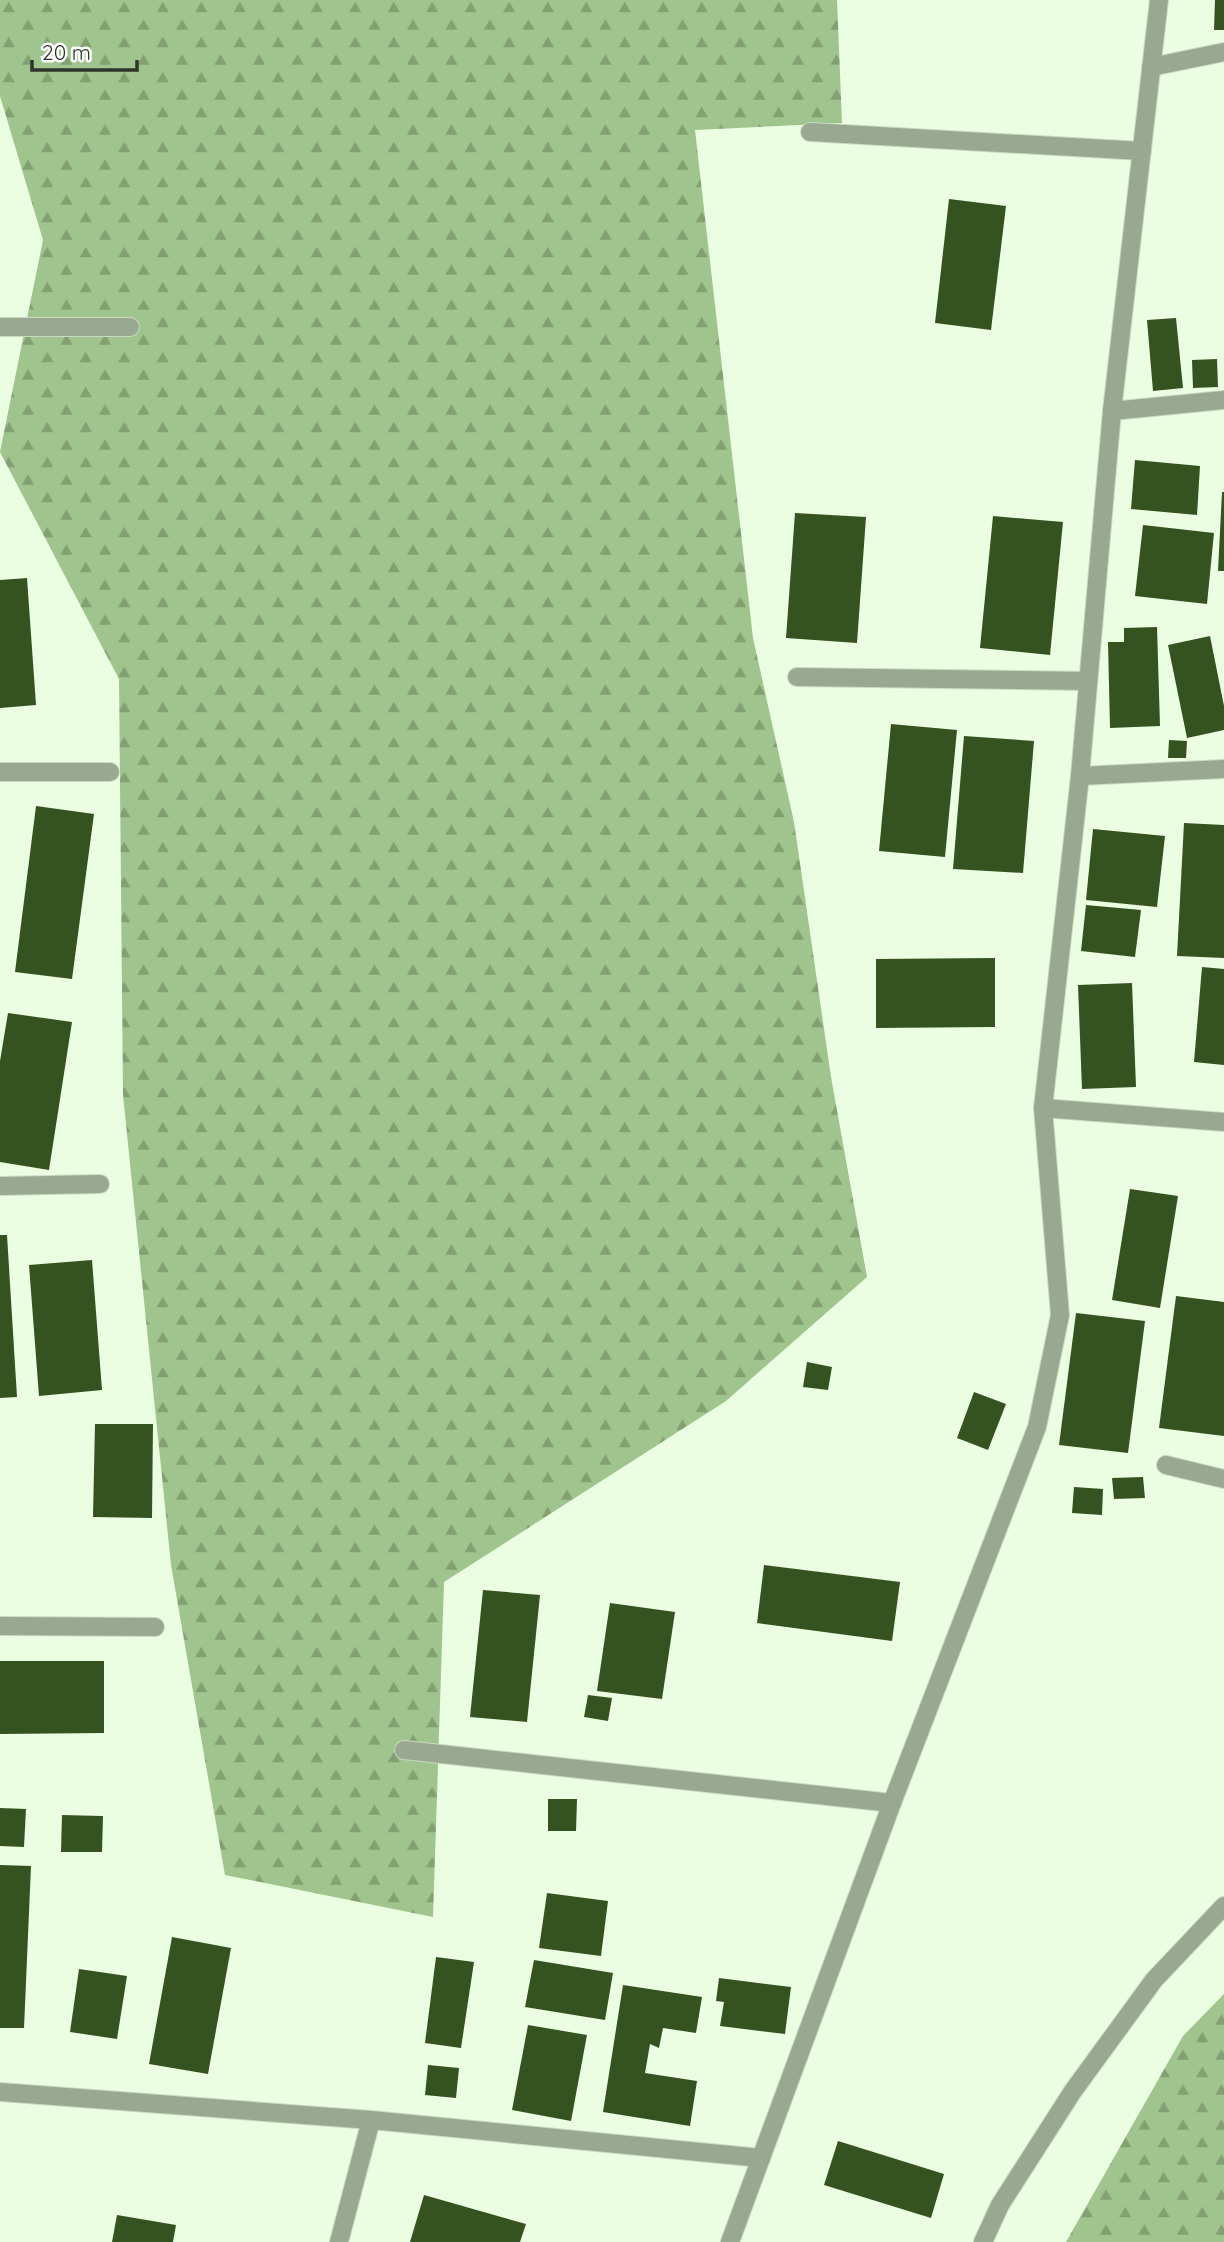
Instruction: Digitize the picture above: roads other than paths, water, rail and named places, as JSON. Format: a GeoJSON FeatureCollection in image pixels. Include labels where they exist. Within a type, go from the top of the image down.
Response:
{"type":"FeatureCollection","features":[{"type":"Feature","properties":{"kind":"street"},"geometry":{"type":"LineString","coordinates":[[730,2242],[891,1803],[1037,1427],[1060,1315],[1043,1108],[1080,776],[1112,411],[1159,0]]}},
{"type":"Feature","properties":{"kind":"street"},"geometry":{"type":"LineString","coordinates":[[1151,66],[1224,52]]}},
{"type":"Feature","properties":{"kind":"street"},"geometry":{"type":"LineString","coordinates":[[810,132],[1142,151]]}},
{"type":"Feature","properties":{"kind":"street"},"geometry":{"type":"LineString","coordinates":[[0,327],[130,327]]}},
{"type":"Feature","properties":{"kind":"street"},"geometry":{"type":"LineString","coordinates":[[1112,411],[1224,400]]}},
{"type":"Feature","properties":{"kind":"street"},"geometry":{"type":"LineString","coordinates":[[797,677],[1088,681]]}},
{"type":"Feature","properties":{"kind":"street"},"geometry":{"type":"LineString","coordinates":[[1080,776],[1224,769]]}},
{"type":"Feature","properties":{"kind":"street"},"geometry":{"type":"LineString","coordinates":[[0,772],[110,772]]}},
{"type":"Feature","properties":{"kind":"street"},"geometry":{"type":"LineString","coordinates":[[1043,1108],[1224,1122]]}},
{"type":"Feature","properties":{"kind":"street"},"geometry":{"type":"LineString","coordinates":[[0,1186],[100,1184]]}},
{"type":"Feature","properties":{"kind":"street"},"geometry":{"type":"LineString","coordinates":[[1166,1465],[1224,1479]]}},
{"type":"Feature","properties":{"kind":"street"},"geometry":{"type":"LineString","coordinates":[[0,1626],[155,1627]]}},
{"type":"Feature","properties":{"kind":"street"},"geometry":{"type":"LineString","coordinates":[[404,1750],[891,1803]]}},
{"type":"Feature","properties":{"kind":"street"},"geometry":{"type":"LineString","coordinates":[[983,2242],[1000,2206],[1073,2091],[1154,1980],[1224,1906]]}},
{"type":"Feature","properties":{"kind":"street"},"geometry":{"type":"LineString","coordinates":[[0,2092],[372,2120],[761,2158]]}},
{"type":"Feature","properties":{"kind":"street"},"geometry":{"type":"LineString","coordinates":[[339,2242],[372,2120]]}}]}
